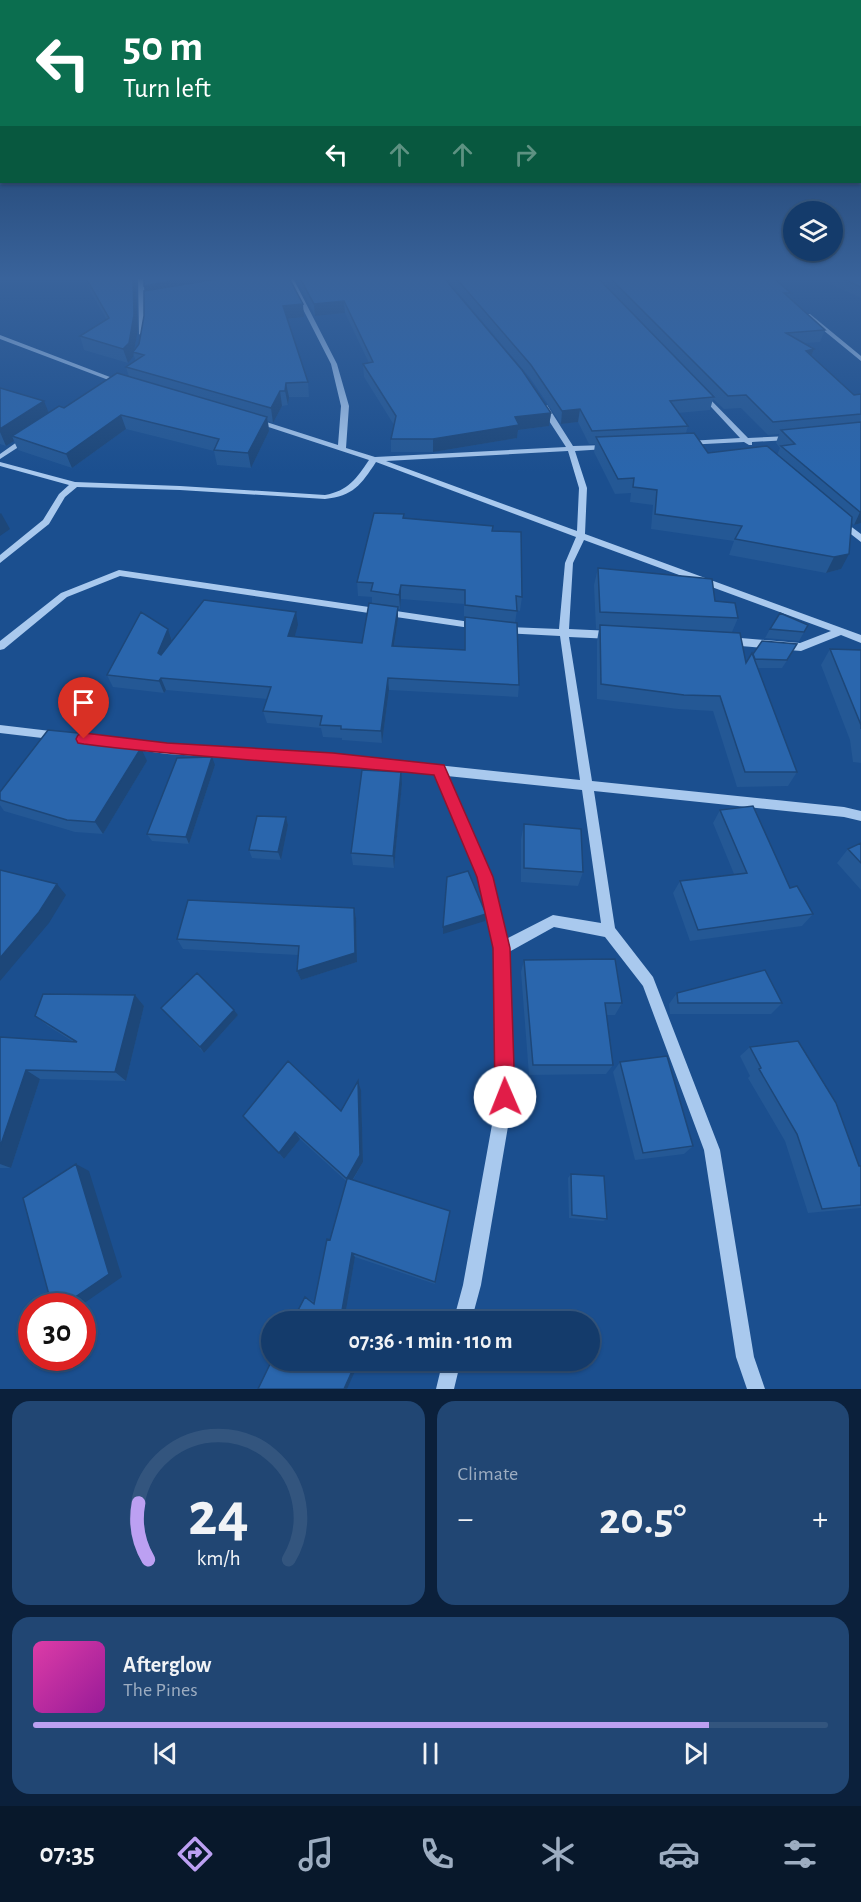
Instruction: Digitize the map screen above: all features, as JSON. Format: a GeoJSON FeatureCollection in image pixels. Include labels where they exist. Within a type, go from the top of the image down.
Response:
{"type":"FeatureCollection","features":[{"type":"Feature","properties":{"kind":"street"},"geometry":{"type":"LineString","coordinates":[[17,343],[129,385]]}},
{"type":"Feature","properties":{"kind":"street"},"geometry":{"type":"LineString","coordinates":[[323,343],[334,364],[345,406],[342,448]]}},
{"type":"Feature","properties":{"kind":"street"},"geometry":{"type":"LineString","coordinates":[[841,343],[861,359]]}},
{"type":"Feature","properties":{"kind":"street"},"geometry":{"type":"LineString","coordinates":[[108,388],[118,382],[124,374]]}},
{"type":"Feature","properties":{"kind":"street"},"geometry":{"type":"LineString","coordinates":[[697,389],[754,448]]}},
{"type":"Feature","properties":{"kind":"street"},"geometry":{"type":"LineString","coordinates":[[539,400],[571,449],[583,488],[581,536],[569,563],[564,633],[609,931],[648,982],[712,1150],[745,1357],[756,1389]]}},
{"type":"Feature","properties":{"kind":"street"},"geometry":{"type":"LineString","coordinates":[[243,418],[374,459],[861,639]]}},
{"type":"Feature","properties":{"kind":"street"},"geometry":{"type":"LineString","coordinates":[[0,457],[39,430]]}},
{"type":"Feature","properties":{"kind":"street"},"geometry":{"type":"LineString","coordinates":[[676,444],[802,436]]}},
{"type":"Feature","properties":{"kind":"street"},"geometry":{"type":"LineString","coordinates":[[374,459],[618,447]]}},
{"type":"Feature","properties":{"kind":"street"},"geometry":{"type":"LineString","coordinates":[[0,464],[75,484],[190,488],[304,497],[341,496],[358,483],[374,459]]}},
{"type":"Feature","properties":{"kind":"street"},"geometry":{"type":"LineString","coordinates":[[0,560],[46,522],[62,496],[75,484]]}},
{"type":"Feature","properties":{"kind":"street"},"geometry":{"type":"LineString","coordinates":[[834,516],[861,539]]}},
{"type":"Feature","properties":{"kind":"street"},"geometry":{"type":"LineString","coordinates":[[1,642],[64,596],[119,573],[483,627]]}},
{"type":"Feature","properties":{"kind":"street"},"geometry":{"type":"LineString","coordinates":[[495,628],[621,636]]}},
{"type":"Feature","properties":{"kind":"street"},"geometry":{"type":"LineString","coordinates":[[713,640],[801,647],[838,632]]}},
{"type":"Feature","properties":{"kind":"street"},"geometry":{"type":"LineString","coordinates":[[0,729],[67,737]]}},
{"type":"Feature","properties":{"kind":"street"},"geometry":{"type":"LineString","coordinates":[[100,741],[167,749],[333,759],[844,812],[861,816]]}},
{"type":"Feature","properties":{"kind":"street"},"geometry":{"type":"LineString","coordinates":[[439,770],[485,877],[502,948],[505,1097],[472,1285],[465,1311]]}},
{"type":"Feature","properties":{"kind":"street"},"geometry":{"type":"LineString","coordinates":[[502,948],[553,921],[609,931]]}},
{"type":"Feature","properties":{"kind":"street"},"geometry":{"type":"LineString","coordinates":[[445,1389],[449,1371]]}},
{"type":"Feature","properties":{"kind":"building"},"geometry":{"type":"Polygon","coordinates":[[[103,343],[129,343],[123,349],[103,343]]]}},
{"type":"Feature","properties":{"kind":"building"},"geometry":{"type":"Polygon","coordinates":[[[295,343],[308,382],[286,383],[285,391],[280,391],[271,408],[126,367],[144,355],[133,352],[139,344],[295,343]]]}},
{"type":"Feature","properties":{"kind":"building"},"geometry":{"type":"Polygon","coordinates":[[[364,343],[499,343],[522,370],[551,413],[515,417],[519,425],[433,439],[391,439],[396,416],[363,364],[373,362],[364,343]]]}},
{"type":"Feature","properties":{"kind":"building"},"geometry":{"type":"Polygon","coordinates":[[[512,343],[661,343],[714,397],[670,401],[688,426],[592,431],[580,409],[562,411],[531,365],[512,343]]]}},
{"type":"Feature","properties":{"kind":"building"},"geometry":{"type":"Polygon","coordinates":[[[675,343],[803,343],[814,349],[806,351],[854,395],[861,394],[861,414],[773,422],[746,395],[728,396],[675,343]]]}},
{"type":"Feature","properties":{"kind":"building"},"geometry":{"type":"Polygon","coordinates":[[[117,373],[267,417],[248,453],[214,450],[219,439],[121,415],[66,454],[12,436],[59,406],[64,408],[117,373]]]}},
{"type":"Feature","properties":{"kind":"building"},"geometry":{"type":"Polygon","coordinates":[[[0,388],[44,401],[0,429],[0,388]]]}},
{"type":"Feature","properties":{"kind":"building"},"geometry":{"type":"Polygon","coordinates":[[[861,422],[860,512],[781,446],[795,444],[781,430],[861,422]]]}},
{"type":"Feature","properties":{"kind":"building"},"geometry":{"type":"Polygon","coordinates":[[[694,433],[708,453],[767,446],[852,517],[849,554],[834,557],[735,539],[742,526],[655,514],[657,490],[633,487],[634,478],[618,479],[596,437],[694,433]]]}},
{"type":"Feature","properties":{"kind":"building"},"geometry":{"type":"Polygon","coordinates":[[[374,513],[404,514],[403,518],[493,526],[492,531],[521,532],[522,597],[516,596],[517,611],[465,605],[465,590],[401,585],[399,595],[371,591],[373,583],[357,582],[374,513]]]}},
{"type":"Feature","properties":{"kind":"building"},"geometry":{"type":"Polygon","coordinates":[[[598,568],[712,579],[715,601],[735,603],[738,618],[600,612],[598,568]]]}},
{"type":"Feature","properties":{"kind":"building"},"geometry":{"type":"Polygon","coordinates":[[[204,600],[296,612],[288,636],[362,643],[369,603],[398,607],[392,646],[465,650],[465,617],[517,623],[519,685],[388,678],[381,731],[341,729],[341,726],[320,725],[322,716],[263,711],[271,687],[161,678],[159,681],[107,675],[141,612],[168,629],[158,653],[161,655],[204,600]]]}},
{"type":"Feature","properties":{"kind":"building"},"geometry":{"type":"Polygon","coordinates":[[[780,613],[808,625],[804,632],[770,629],[780,613]]]}},
{"type":"Feature","properties":{"kind":"building"},"geometry":{"type":"Polygon","coordinates":[[[600,625],[740,633],[746,663],[752,653],[797,772],[745,772],[720,696],[684,695],[601,684],[600,625]]]}},
{"type":"Feature","properties":{"kind":"building"},"geometry":{"type":"Polygon","coordinates":[[[762,641],[797,644],[787,660],[755,659],[753,654],[762,641]]]}},
{"type":"Feature","properties":{"kind":"building"},"geometry":{"type":"Polygon","coordinates":[[[830,649],[861,650],[861,725],[830,649]]]}},
{"type":"Feature","properties":{"kind":"building"},"geometry":{"type":"Polygon","coordinates":[[[48,730],[88,734],[141,748],[95,822],[67,820],[0,800],[0,792],[48,730]]]}},
{"type":"Feature","properties":{"kind":"building"},"geometry":{"type":"Polygon","coordinates":[[[212,757],[186,837],[147,834],[177,758],[212,757]]]}},
{"type":"Feature","properties":{"kind":"building"},"geometry":{"type":"Polygon","coordinates":[[[362,770],[401,772],[393,856],[351,853],[362,770]]]}},
{"type":"Feature","properties":{"kind":"building"},"geometry":{"type":"Polygon","coordinates":[[[753,806],[790,888],[797,886],[813,914],[698,930],[680,881],[747,873],[720,810],[753,806]]]}},
{"type":"Feature","properties":{"kind":"building"},"geometry":{"type":"Polygon","coordinates":[[[257,816],[286,817],[278,852],[249,850],[257,816]]]}},
{"type":"Feature","properties":{"kind":"building"},"geometry":{"type":"Polygon","coordinates":[[[524,824],[581,829],[583,872],[524,868],[524,824]]]}},
{"type":"Feature","properties":{"kind":"building"},"geometry":{"type":"Polygon","coordinates":[[[861,843],[861,863],[848,849],[861,843]]]}},
{"type":"Feature","properties":{"kind":"building"},"geometry":{"type":"Polygon","coordinates":[[[0,870],[57,884],[39,912],[0,958],[0,870]]]}},
{"type":"Feature","properties":{"kind":"building"},"geometry":{"type":"Polygon","coordinates":[[[468,871],[486,914],[443,927],[447,877],[468,871]]]}},
{"type":"Feature","properties":{"kind":"building"},"geometry":{"type":"Polygon","coordinates":[[[188,900],[354,908],[355,953],[297,971],[299,946],[177,939],[188,900]]]}},
{"type":"Feature","properties":{"kind":"building"},"geometry":{"type":"Polygon","coordinates":[[[615,959],[622,1003],[605,1003],[613,1065],[533,1065],[524,960],[615,959]]]}},
{"type":"Feature","properties":{"kind":"building"},"geometry":{"type":"Polygon","coordinates":[[[765,970],[782,1003],[678,1003],[677,993],[765,970]]]}},
{"type":"Feature","properties":{"kind":"building"},"geometry":{"type":"Polygon","coordinates":[[[197,973],[234,1010],[200,1047],[161,1008],[197,973]]]}},
{"type":"Feature","properties":{"kind":"building"},"geometry":{"type":"Polygon","coordinates":[[[43,994],[135,995],[115,1072],[26,1070],[0,1147],[0,1037],[77,1042],[35,1016],[43,994]]]}},
{"type":"Feature","properties":{"kind":"building"},"geometry":{"type":"Polygon","coordinates":[[[798,1041],[836,1103],[859,1166],[861,1166],[861,1205],[822,1209],[797,1134],[759,1069],[761,1068],[750,1047],[798,1041]]]}},
{"type":"Feature","properties":{"kind":"building"},"geometry":{"type":"Polygon","coordinates":[[[667,1056],[693,1146],[643,1153],[620,1062],[667,1056]]]}},
{"type":"Feature","properties":{"kind":"building"},"geometry":{"type":"Polygon","coordinates":[[[288,1061],[341,1111],[358,1081],[360,1155],[347,1178],[450,1211],[435,1282],[352,1253],[342,1311],[298,1311],[305,1297],[314,1304],[327,1239],[330,1240],[347,1179],[295,1132],[279,1153],[243,1116],[288,1061]]]}},
{"type":"Feature","properties":{"kind":"building"},"geometry":{"type":"Polygon","coordinates":[[[76,1164],[109,1274],[81,1293],[49,1293],[23,1198],[76,1164]]]}},
{"type":"Feature","properties":{"kind":"building"},"geometry":{"type":"Polygon","coordinates":[[[571,1174],[604,1176],[607,1219],[572,1215],[571,1174]]]}},
{"type":"Feature","properties":{"kind":"building"},"geometry":{"type":"Polygon","coordinates":[[[267,1371],[352,1371],[344,1389],[258,1389],[267,1371]]]}},
{"type":"Feature","properties":{"kind":"route"},"geometry":{"type":"LineString","coordinates":[[84,739],[167,749],[333,759],[439,770],[485,877],[502,948],[505,1097]]}}]}
